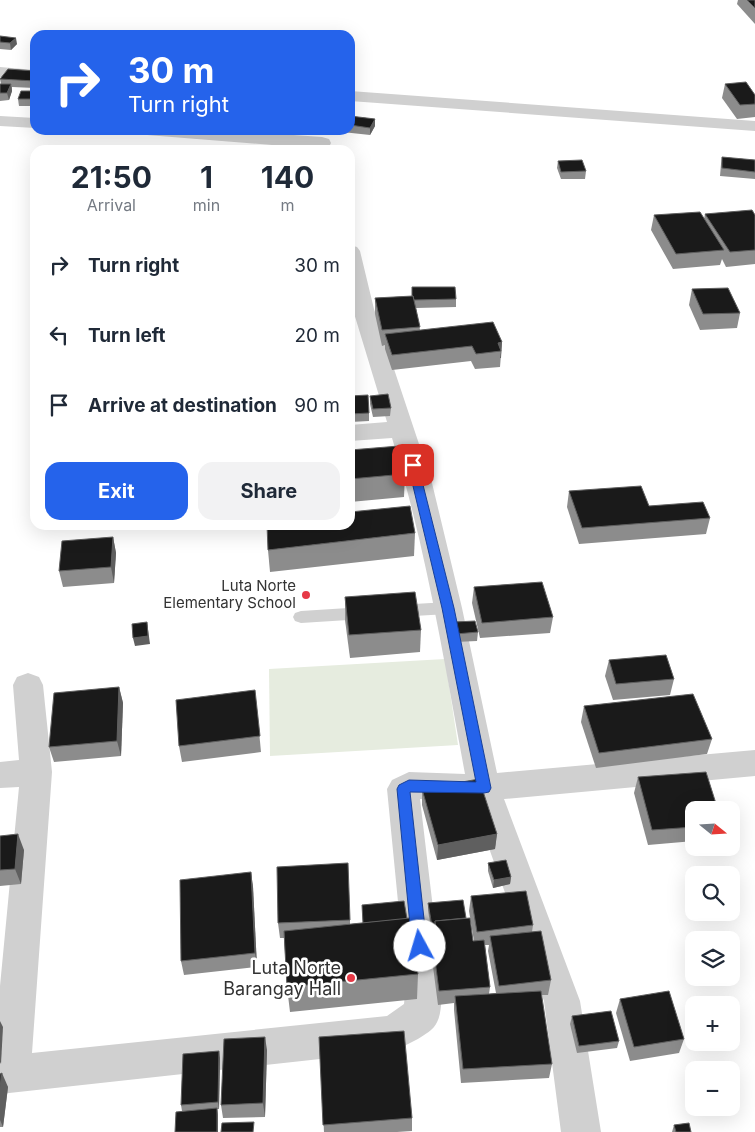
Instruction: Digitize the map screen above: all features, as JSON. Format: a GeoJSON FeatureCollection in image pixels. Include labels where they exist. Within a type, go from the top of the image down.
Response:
{"type":"FeatureCollection","features":[{"type":"Feature","properties":{"kind":"street"},"geometry":{"type":"LineString","coordinates":[[0,72],[30,75]]}},
{"type":"Feature","properties":{"kind":"street"},"geometry":{"type":"LineString","coordinates":[[355,96],[755,126]]}},
{"type":"Feature","properties":{"kind":"street"},"geometry":{"type":"LineString","coordinates":[[0,121],[30,123]]}},
{"type":"Feature","properties":{"kind":"street"},"geometry":{"type":"LineString","coordinates":[[227,135],[322,141]]}},
{"type":"Feature","properties":{"kind":"street"},"geometry":{"type":"LineString","coordinates":[[355,273],[363,308],[419,482],[448,608],[484,788],[562,1001],[581,1132]]}},
{"type":"Feature","properties":{"kind":"street"},"geometry":{"type":"LineString","coordinates":[[355,433],[402,429]]}},
{"type":"Feature","properties":{"kind":"street"},"geometry":{"type":"LineString","coordinates":[[28,685],[36,772],[5,1074],[393,1033],[421,1014],[424,984],[403,789],[409,785],[484,788],[755,762]]}},
{"type":"Feature","properties":{"kind":"street"},"geometry":{"type":"LineString","coordinates":[[0,775],[36,772]]}},
{"type":"Feature","properties":{"kind":"lane"},"geometry":{"type":"LineString","coordinates":[[301,617],[448,608]]}},
{"type":"Feature","properties":{"kind":"shaded area"},"geometry":{"type":"Polygon","coordinates":[[[445,659],[458,745],[270,756],[269,669],[445,659]]]}},
{"type":"Feature","properties":{"kind":"building"},"geometry":{"type":"Polygon","coordinates":[[[747,0],[755,0],[755,8],[747,0]]]}},
{"type":"Feature","properties":{"kind":"building"},"geometry":{"type":"Polygon","coordinates":[[[0,36],[16,38],[10,43],[0,42],[0,36]]]}},
{"type":"Feature","properties":{"kind":"building"},"geometry":{"type":"Polygon","coordinates":[[[8,69],[30,71],[30,81],[0,79],[8,69]]]}},
{"type":"Feature","properties":{"kind":"building"},"geometry":{"type":"Polygon","coordinates":[[[746,82],[755,95],[755,104],[740,105],[725,84],[746,82]]]}},
{"type":"Feature","properties":{"kind":"building"},"geometry":{"type":"Polygon","coordinates":[[[0,84],[11,84],[7,93],[0,93],[0,84]]]}},
{"type":"Feature","properties":{"kind":"building"},"geometry":{"type":"Polygon","coordinates":[[[21,91],[30,91],[30,99],[18,99],[21,91]]]}},
{"type":"Feature","properties":{"kind":"building"},"geometry":{"type":"Polygon","coordinates":[[[355,117],[375,119],[370,128],[355,126],[355,117]]]}},
{"type":"Feature","properties":{"kind":"building"},"geometry":{"type":"Polygon","coordinates":[[[722,157],[755,160],[755,172],[722,168],[722,157]]]}},
{"type":"Feature","properties":{"kind":"building"},"geometry":{"type":"Polygon","coordinates":[[[582,160],[586,171],[561,172],[558,161],[582,160]]]}},
{"type":"Feature","properties":{"kind":"building"},"geometry":{"type":"Polygon","coordinates":[[[752,210],[755,215],[755,250],[730,252],[705,214],[752,210]]]}},
{"type":"Feature","properties":{"kind":"building"},"geometry":{"type":"Polygon","coordinates":[[[700,212],[724,250],[676,254],[654,215],[700,212]]]}},
{"type":"Feature","properties":{"kind":"building"},"geometry":{"type":"Polygon","coordinates":[[[412,287],[455,287],[456,299],[414,300],[412,287]]]}},
{"type":"Feature","properties":{"kind":"building"},"geometry":{"type":"Polygon","coordinates":[[[728,288],[740,313],[703,314],[692,289],[728,288]]]}},
{"type":"Feature","properties":{"kind":"building"},"geometry":{"type":"Polygon","coordinates":[[[413,296],[420,327],[382,330],[375,298],[413,296]]]}},
{"type":"Feature","properties":{"kind":"building"},"geometry":{"type":"Polygon","coordinates":[[[493,322],[502,342],[498,343],[501,351],[476,354],[472,346],[392,355],[385,334],[493,322]]]}},
{"type":"Feature","properties":{"kind":"building"},"geometry":{"type":"Polygon","coordinates":[[[388,394],[391,408],[373,409],[370,396],[388,394]]]}},
{"type":"Feature","properties":{"kind":"building"},"geometry":{"type":"Polygon","coordinates":[[[368,395],[369,413],[355,414],[355,396],[368,395]]]}},
{"type":"Feature","properties":{"kind":"building"},"geometry":{"type":"Polygon","coordinates":[[[399,446],[405,474],[355,479],[355,450],[399,446]]]}},
{"type":"Feature","properties":{"kind":"building"},"geometry":{"type":"Polygon","coordinates":[[[641,486],[649,506],[703,502],[710,518],[582,528],[569,491],[641,486]]]}},
{"type":"Feature","properties":{"kind":"building"},"geometry":{"type":"Polygon","coordinates":[[[410,506],[415,533],[268,550],[267,530],[355,530],[355,512],[410,506]]]}},
{"type":"Feature","properties":{"kind":"building"},"geometry":{"type":"Polygon","coordinates":[[[113,537],[111,567],[59,571],[62,541],[113,537]]]}},
{"type":"Feature","properties":{"kind":"building"},"geometry":{"type":"Polygon","coordinates":[[[542,582],[553,617],[482,623],[474,587],[542,582]]]}},
{"type":"Feature","properties":{"kind":"building"},"geometry":{"type":"Polygon","coordinates":[[[415,592],[421,630],[349,635],[345,597],[415,592]]]}},
{"type":"Feature","properties":{"kind":"building"},"geometry":{"type":"Polygon","coordinates":[[[475,621],[478,632],[456,634],[453,622],[475,621]]]}},
{"type":"Feature","properties":{"kind":"building"},"geometry":{"type":"Polygon","coordinates":[[[147,622],[148,636],[133,638],[132,624],[147,622]]]}},
{"type":"Feature","properties":{"kind":"building"},"geometry":{"type":"Polygon","coordinates":[[[666,655],[674,679],[616,684],[609,660],[666,655]]]}},
{"type":"Feature","properties":{"kind":"building"},"geometry":{"type":"Polygon","coordinates":[[[119,687],[117,741],[49,747],[54,693],[119,687]]]}},
{"type":"Feature","properties":{"kind":"building"},"geometry":{"type":"Polygon","coordinates":[[[255,690],[260,736],[179,746],[176,700],[255,690]]]}},
{"type":"Feature","properties":{"kind":"building"},"geometry":{"type":"Polygon","coordinates":[[[693,694],[712,739],[599,753],[584,706],[693,694]]]}},
{"type":"Feature","properties":{"kind":"building"},"geometry":{"type":"Polygon","coordinates":[[[706,772],[715,801],[685,801],[685,828],[652,830],[638,777],[706,772]]]}},
{"type":"Feature","properties":{"kind":"building"},"geometry":{"type":"Polygon","coordinates":[[[479,779],[497,834],[438,845],[422,789],[479,779]]]}},
{"type":"Feature","properties":{"kind":"building"},"geometry":{"type":"Polygon","coordinates":[[[18,834],[15,869],[0,870],[0,836],[18,834]]]}},
{"type":"Feature","properties":{"kind":"building"},"geometry":{"type":"Polygon","coordinates":[[[506,860],[511,877],[494,880],[488,863],[506,860]]]}},
{"type":"Feature","properties":{"kind":"building"},"geometry":{"type":"Polygon","coordinates":[[[348,863],[350,920],[278,923],[277,867],[348,863]]]}},
{"type":"Feature","properties":{"kind":"building"},"geometry":{"type":"Polygon","coordinates":[[[251,872],[255,953],[181,961],[180,880],[251,872]]]}},
{"type":"Feature","properties":{"kind":"building"},"geometry":{"type":"Polygon","coordinates":[[[526,891],[533,925],[477,932],[471,896],[526,891]]]}},
{"type":"Feature","properties":{"kind":"building"},"geometry":{"type":"Polygon","coordinates":[[[463,900],[466,918],[435,921],[435,926],[432,926],[428,903],[463,900]]]}},
{"type":"Feature","properties":{"kind":"building"},"geometry":{"type":"Polygon","coordinates":[[[404,901],[407,919],[363,923],[362,905],[404,901]]]}},
{"type":"Feature","properties":{"kind":"building"},"geometry":{"type":"Polygon","coordinates":[[[410,918],[418,974],[287,987],[284,931],[410,918]]]}},
{"type":"Feature","properties":{"kind":"building"},"geometry":{"type":"Polygon","coordinates":[[[470,918],[473,941],[484,940],[490,987],[439,991],[433,944],[438,944],[435,921],[470,918]]]}},
{"type":"Feature","properties":{"kind":"building"},"geometry":{"type":"Polygon","coordinates":[[[541,931],[551,980],[499,986],[490,936],[541,931]]]}},
{"type":"Feature","properties":{"kind":"building"},"geometry":{"type":"Polygon","coordinates":[[[541,991],[552,1064],[463,1069],[455,996],[541,991]]]}},
{"type":"Feature","properties":{"kind":"building"},"geometry":{"type":"Polygon","coordinates":[[[669,991],[684,1039],[634,1047],[620,999],[669,991]]]}},
{"type":"Feature","properties":{"kind":"building"},"geometry":{"type":"Polygon","coordinates":[[[611,1011],[619,1041],[579,1046],[572,1016],[611,1011]]]}},
{"type":"Feature","properties":{"kind":"building"},"geometry":{"type":"Polygon","coordinates":[[[404,1031],[412,1118],[323,1125],[319,1037],[404,1031]]]}},
{"type":"Feature","properties":{"kind":"building"},"geometry":{"type":"Polygon","coordinates":[[[265,1037],[263,1103],[221,1105],[224,1039],[265,1037]]]}},
{"type":"Feature","properties":{"kind":"building"},"geometry":{"type":"Polygon","coordinates":[[[219,1051],[218,1102],[181,1105],[183,1054],[219,1051]]]}},
{"type":"Feature","properties":{"kind":"building"},"geometry":{"type":"Polygon","coordinates":[[[217,1108],[217,1132],[175,1132],[176,1112],[217,1108]]]}},
{"type":"Feature","properties":{"kind":"building"},"geometry":{"type":"Polygon","coordinates":[[[254,1122],[253,1132],[221,1132],[222,1123],[254,1122]]]}},
{"type":"Feature","properties":{"kind":"building"},"geometry":{"type":"Polygon","coordinates":[[[689,1123],[691,1132],[676,1132],[674,1125],[689,1123]]]}},
{"type":"Feature","properties":{"kind":"place","name":"Luta Norte Elementary School"},"geometry":{"type":"Point","coordinates":[306,595]}},
{"type":"Feature","properties":{"kind":"place","name":"Luta Norte Barangay Hall"},"geometry":{"type":"Point","coordinates":[351,978]}},
{"type":"Feature","properties":{"kind":"route"},"geometry":{"type":"LineString","coordinates":[[413,465],[419,482],[448,608],[484,788],[409,785],[403,789],[420,946]]}}]}
